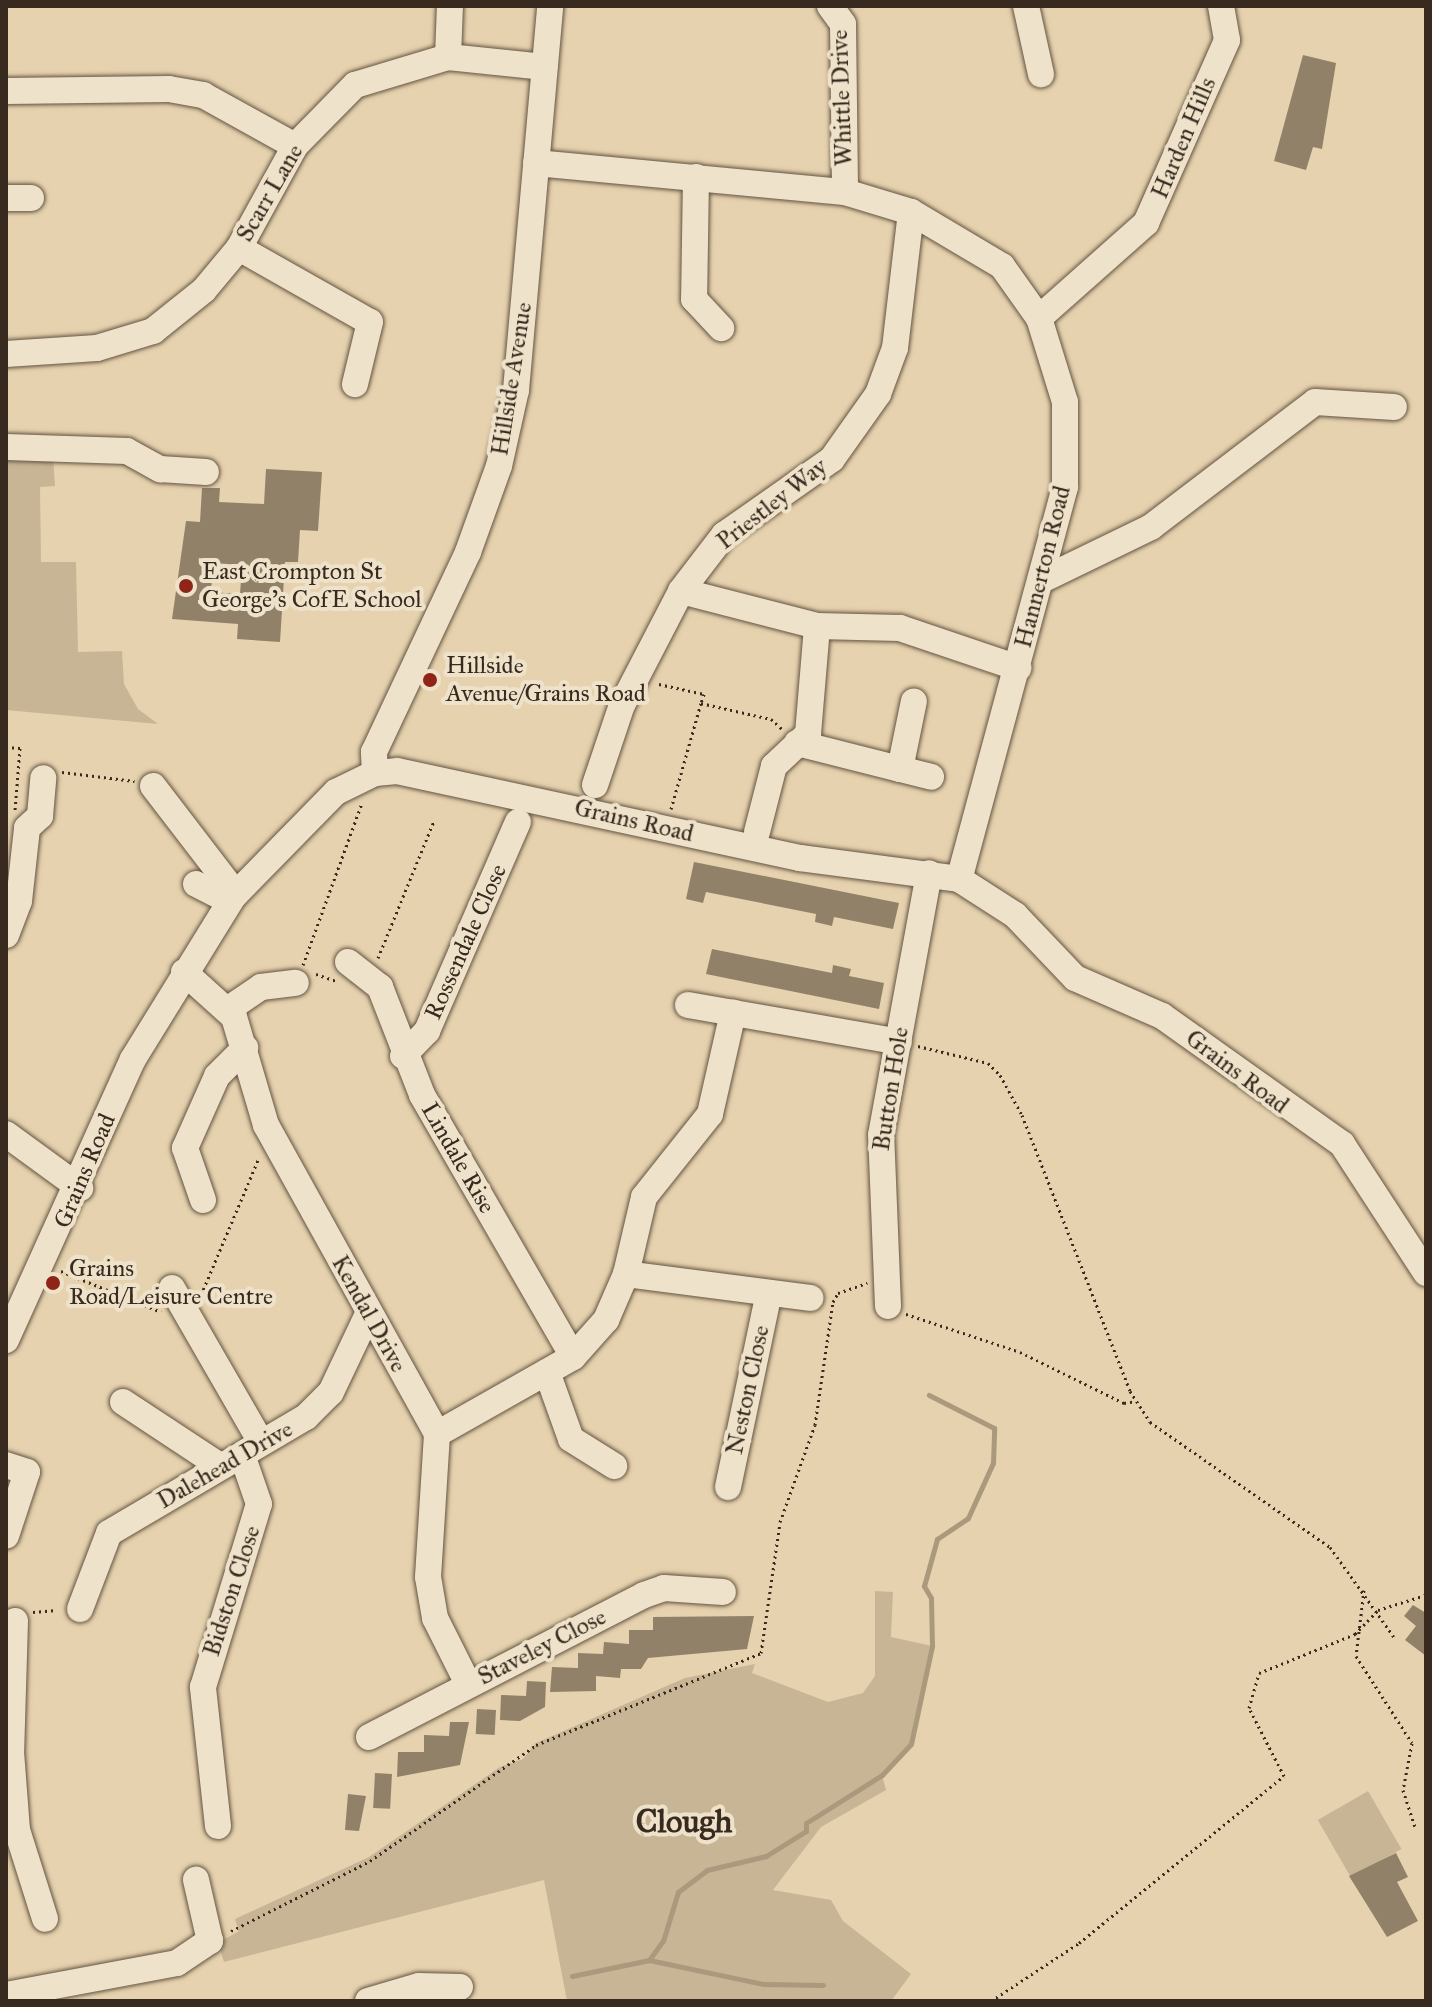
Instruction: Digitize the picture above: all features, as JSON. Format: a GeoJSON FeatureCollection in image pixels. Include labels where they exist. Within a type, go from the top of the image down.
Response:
{"type":"FeatureCollection","features":[{"type":"Feature","properties":{"kind":"street"},"geometry":{"type":"LineString","coordinates":[[448,57],[450,6]]}},
{"type":"Feature","properties":{"kind":"street","name":"Hillside Avenue"},"geometry":{"type":"LineString","coordinates":[[368,776],[374,752],[468,552],[499,466],[516,390],[550,6]]}},
{"type":"Feature","properties":{"kind":"street","name":"Whittle Drive"},"geometry":{"type":"LineString","coordinates":[[830,6],[843,24],[845,192]]}},
{"type":"Feature","properties":{"kind":"street"},"geometry":{"type":"LineString","coordinates":[[1026,6],[1041,74]]}},
{"type":"Feature","properties":{"kind":"street","name":"Harden Hills"},"geometry":{"type":"LineString","coordinates":[[1039,318],[1146,223],[1227,40],[1221,6]]}},
{"type":"Feature","properties":{"kind":"street","name":"Scarr Lane"},"geometry":{"type":"LineString","coordinates":[[6,354],[97,348],[153,331],[204,290],[239,248],[295,146],[355,85],[448,57],[544,67]]}},
{"type":"Feature","properties":{"kind":"street"},"geometry":{"type":"LineString","coordinates":[[6,91],[180,91],[203,95],[295,146]]}},
{"type":"Feature","properties":{"kind":"street","name":"Hannerton Road"},"geometry":{"type":"LineString","coordinates":[[536,163],[845,192],[911,212],[1002,266],[1039,318],[1065,402],[1065,487],[1044,579],[959,879]]}},
{"type":"Feature","properties":{"kind":"street"},"geometry":{"type":"LineString","coordinates":[[696,177],[694,299],[721,328]]}},
{"type":"Feature","properties":{"kind":"street","name":"Priestley Way"},"geometry":{"type":"LineString","coordinates":[[595,785],[636,677],[681,591],[724,535],[832,459],[878,394],[895,348],[911,212]]}},
{"type":"Feature","properties":{"kind":"street"},"geometry":{"type":"LineString","coordinates":[[239,248],[370,322],[355,384]]}},
{"type":"Feature","properties":{"kind":"street"},"geometry":{"type":"LineString","coordinates":[[1044,579],[1151,527],[1315,402],[1394,407]]}},
{"type":"Feature","properties":{"kind":"street"},"geometry":{"type":"LineString","coordinates":[[6,447],[127,451],[160,469],[206,472]]}},
{"type":"Feature","properties":{"kind":"street"},"geometry":{"type":"LineString","coordinates":[[681,591],[817,626],[900,628],[1018,668]]}},
{"type":"Feature","properties":{"kind":"street"},"geometry":{"type":"LineString","coordinates":[[757,832],[774,767],[808,734],[817,626]]}},
{"type":"Feature","properties":{"kind":"street"},"geometry":{"type":"LineString","coordinates":[[900,769],[914,701]]}},
{"type":"Feature","properties":{"kind":"street"},"geometry":{"type":"LineString","coordinates":[[797,743],[931,777]]}},
{"type":"Feature","properties":{"kind":"street"},"geometry":{"type":"LineString","coordinates":[[6,935],[19,901],[14,821],[40,816],[43,773]]}},
{"type":"Feature","properties":{"kind":"street","name":"Grains Road"},"geometry":{"type":"LineString","coordinates":[[6,1340],[80,1188],[133,1059],[184,972],[233,898],[336,792],[368,776],[429,776],[800,858],[959,879],[1015,915],[1075,978],[1162,1016],[1342,1144],[1426,1273]]}},
{"type":"Feature","properties":{"kind":"street"},"geometry":{"type":"LineString","coordinates":[[153,786],[233,898]]}},
{"type":"Feature","properties":{"kind":"street","name":"Rossendale Close"},"geometry":{"type":"LineString","coordinates":[[403,1056],[427,1031],[518,822]]}},
{"type":"Feature","properties":{"kind":"street","name":"Button Hole"},"geometry":{"type":"LineString","coordinates":[[886,1294],[878,1173],[929,873]]}},
{"type":"Feature","properties":{"kind":"street"},"geometry":{"type":"LineString","coordinates":[[196,884],[233,898]]}},
{"type":"Feature","properties":{"kind":"street","name":"Lindale Rise"},"geometry":{"type":"LineString","coordinates":[[359,967],[403,1056],[573,1357]]}},
{"type":"Feature","properties":{"kind":"street","name":"Kendal Drive"},"geometry":{"type":"LineString","coordinates":[[184,972],[227,1010],[245,1048],[270,1133],[437,1434]]}},
{"type":"Feature","properties":{"kind":"street"},"geometry":{"type":"LineString","coordinates":[[227,1010],[261,987],[296,983]]}},
{"type":"Feature","properties":{"kind":"street"},"geometry":{"type":"LineString","coordinates":[[688,1005],[899,1042]]}},
{"type":"Feature","properties":{"kind":"street"},"geometry":{"type":"LineString","coordinates":[[468,1684],[435,1618],[428,1577],[437,1434],[573,1357],[606,1320],[626,1274],[644,1197],[710,1114],[733,1013]]}},
{"type":"Feature","properties":{"kind":"street"},"geometry":{"type":"LineString","coordinates":[[203,1200],[185,1148],[217,1076],[245,1048]]}},
{"type":"Feature","properties":{"kind":"street"},"geometry":{"type":"LineString","coordinates":[[6,1134],[80,1188]]}},
{"type":"Feature","properties":{"kind":"street"},"geometry":{"type":"LineString","coordinates":[[626,1274],[810,1298]]}},
{"type":"Feature","properties":{"kind":"street","name":"Bidston Close"},"geometry":{"type":"LineString","coordinates":[[172,1288],[191,1318],[259,1504],[203,1687],[218,1826]]}},
{"type":"Feature","properties":{"kind":"street","name":"Neston Close"},"geometry":{"type":"LineString","coordinates":[[728,1487],[769,1293]]}},
{"type":"Feature","properties":{"kind":"street","name":"Dalehead Drive"},"geometry":{"type":"LineString","coordinates":[[80,1609],[109,1533],[306,1417],[331,1392],[368,1314]]}},
{"type":"Feature","properties":{"kind":"street"},"geometry":{"type":"LineString","coordinates":[[547,1372],[571,1439],[614,1466]]}},
{"type":"Feature","properties":{"kind":"street"},"geometry":{"type":"LineString","coordinates":[[123,1402],[241,1454]]}},
{"type":"Feature","properties":{"kind":"street"},"geometry":{"type":"LineString","coordinates":[[6,1465],[27,1472],[6,1536]]}},
{"type":"Feature","properties":{"kind":"street","name":"Staveley Close"},"geometry":{"type":"LineString","coordinates":[[369,1737],[655,1590],[723,1592]]}},
{"type":"Feature","properties":{"kind":"street"},"geometry":{"type":"LineString","coordinates":[[15,1621],[8,1752],[17,1830],[45,1919]]}},
{"type":"Feature","properties":{"kind":"street"},"geometry":{"type":"LineString","coordinates":[[6,1995],[144,1974],[210,1941],[196,1880]]}},
{"type":"Feature","properties":{"kind":"street"},"geometry":{"type":"LineString","coordinates":[[368,2001],[419,1986],[460,1987]]}},
{"type":"Feature","properties":{"kind":"path"},"geometry":{"type":"LineString","coordinates":[[636,677],[704,694],[667,828]]}},
{"type":"Feature","properties":{"kind":"path"},"geometry":{"type":"LineString","coordinates":[[701,703],[771,719],[797,743]]}},
{"type":"Feature","properties":{"kind":"path"},"geometry":{"type":"LineString","coordinates":[[6,747],[20,748],[14,821]]}},
{"type":"Feature","properties":{"kind":"path"},"geometry":{"type":"LineString","coordinates":[[19,767],[43,773],[153,786]]}},
{"type":"Feature","properties":{"kind":"path"},"geometry":{"type":"LineString","coordinates":[[368,776],[366,793],[301,969],[351,986],[434,821]]}},
{"type":"Feature","properties":{"kind":"path"},"geometry":{"type":"LineString","coordinates":[[899,1042],[988,1063],[1000,1075],[1137,1401],[1167,1437],[1330,1547],[1364,1590],[1394,1637]]}},
{"type":"Feature","properties":{"kind":"path"},"geometry":{"type":"LineString","coordinates":[[44,1264],[156,1311],[191,1318],[270,1133]]}},
{"type":"Feature","properties":{"kind":"path"},"geometry":{"type":"LineString","coordinates":[[210,1941],[370,1861],[536,1745],[761,1653],[780,1522],[815,1425],[833,1302],[848,1287],[886,1294],[1020,1352],[1124,1403],[1137,1401]]}},
{"type":"Feature","properties":{"kind":"path"},"geometry":{"type":"LineString","coordinates":[[1364,1590],[1355,1634],[1363,1673],[1412,1743],[1403,1790],[1415,1828]]}},
{"type":"Feature","properties":{"kind":"path"},"geometry":{"type":"LineString","coordinates":[[991,2001],[1079,1943],[1284,1776],[1249,1708],[1250,1683],[1355,1634],[1378,1610],[1426,1595]]}},
{"type":"Feature","properties":{"kind":"path"},"geometry":{"type":"LineString","coordinates":[[15,1621],[30,1612],[80,1609]]}},
{"type":"Feature","properties":{"kind":"shaded area"},"geometry":{"type":"Polygon","coordinates":[[[6,454],[53,456],[55,486],[40,487],[41,562],[76,562],[78,652],[122,651],[124,684],[138,709],[158,724],[6,710],[6,454]]]}},
{"type":"Feature","properties":{"kind":"shaded area"},"geometry":{"type":"Polygon","coordinates":[[[875,1591],[893,1592],[891,1637],[932,1646],[911,1744],[882,1775],[886,1790],[821,1827],[773,1890],[831,1900],[843,1921],[911,1974],[891,2001],[567,2001],[544,1880],[224,1962],[218,1943],[239,1931],[235,1919],[369,1857],[500,1767],[523,1759],[536,1743],[685,1678],[755,1664],[752,1673],[828,1702],[863,1693],[875,1676],[875,1591]]]}},
{"type":"Feature","properties":{"kind":"shaded area"},"geometry":{"type":"Polygon","coordinates":[[[1368,1791],[1402,1849],[1351,1878],[1318,1820],[1368,1791]]]}},
{"type":"Feature","properties":{"kind":"building"},"geometry":{"type":"Polygon","coordinates":[[[1303,55],[1336,63],[1322,149],[1313,147],[1306,170],[1274,161],[1303,55]]]}},
{"type":"Feature","properties":{"kind":"building"},"geometry":{"type":"Polygon","coordinates":[[[266,469],[322,472],[318,531],[300,530],[298,562],[285,562],[280,642],[237,639],[238,624],[172,619],[186,521],[200,522],[202,488],[220,488],[219,502],[264,504],[266,469]],[[213,563],[211,592],[240,594],[242,565],[213,563]]]}},
{"type":"Feature","properties":{"kind":"building"},"geometry":{"type":"Polygon","coordinates":[[[694,862],[899,903],[893,929],[834,917],[832,926],[815,922],[816,914],[706,892],[703,903],[686,899],[694,862]]]}},
{"type":"Feature","properties":{"kind":"building"},"geometry":{"type":"Polygon","coordinates":[[[712,949],[832,973],[833,965],[851,969],[849,976],[884,983],[879,1009],[706,974],[712,949]]]}},
{"type":"Feature","properties":{"kind":"building"},"geometry":{"type":"Polygon","coordinates":[[[1413,1605],[1426,1613],[1426,1656],[1405,1640],[1416,1626],[1404,1616],[1413,1605]]]}},
{"type":"Feature","properties":{"kind":"building"},"geometry":{"type":"Polygon","coordinates":[[[754,1616],[747,1649],[648,1658],[641,1669],[621,1669],[620,1678],[596,1676],[596,1691],[550,1692],[552,1667],[578,1668],[578,1653],[603,1654],[604,1642],[629,1644],[629,1630],[653,1630],[653,1617],[754,1616]]]}},
{"type":"Feature","properties":{"kind":"building"},"geometry":{"type":"Polygon","coordinates":[[[527,1681],[546,1682],[545,1707],[520,1721],[500,1720],[501,1695],[526,1696],[527,1681]]]}},
{"type":"Feature","properties":{"kind":"building"},"geometry":{"type":"Polygon","coordinates":[[[477,1709],[496,1710],[495,1735],[476,1734],[477,1709]]]}},
{"type":"Feature","properties":{"kind":"building"},"geometry":{"type":"Polygon","coordinates":[[[450,1722],[469,1722],[460,1765],[397,1777],[398,1752],[424,1752],[424,1735],[449,1736],[450,1722]]]}},
{"type":"Feature","properties":{"kind":"building"},"geometry":{"type":"Polygon","coordinates":[[[375,1773],[392,1774],[390,1809],[373,1808],[375,1773]]]}},
{"type":"Feature","properties":{"kind":"building"},"geometry":{"type":"Polygon","coordinates":[[[348,1794],[366,1796],[359,1831],[345,1830],[348,1794]]]}},
{"type":"Feature","properties":{"kind":"building"},"geometry":{"type":"Polygon","coordinates":[[[1396,1853],[1408,1877],[1397,1882],[1418,1921],[1387,1937],[1349,1876],[1396,1853]]]}},
{"type":"Feature","properties":{"kind":"waterway"},"geometry":{"type":"LineString","coordinates":[[649,1960],[663,1941],[678,1892],[707,1870],[766,1856],[806,1831],[806,1823],[882,1775],[911,1744],[932,1646],[931,1598],[924,1586],[937,1539],[968,1518],[993,1463],[994,1428],[929,1395]]}},
{"type":"Feature","properties":{"kind":"waterway"},"geometry":{"type":"LineString","coordinates":[[572,1976],[649,1960],[763,1984],[823,1985]]}},
{"type":"Feature","properties":{"kind":"place","name":"East Crompton St George's CofE School"},"geometry":{"type":"Point","coordinates":[186,586]}},
{"type":"Feature","properties":{"kind":"place","name":"Hillside Avenue/Grains Road"},"geometry":{"type":"Point","coordinates":[430,680]}},
{"type":"Feature","properties":{"kind":"place","name":"Grains Road/Leisure Centre"},"geometry":{"type":"Point","coordinates":[53,1283]}},
{"type":"Feature","properties":{"kind":"district","name":"Clough"},"geometry":{"type":"Point","coordinates":[684,1822]}}]}
